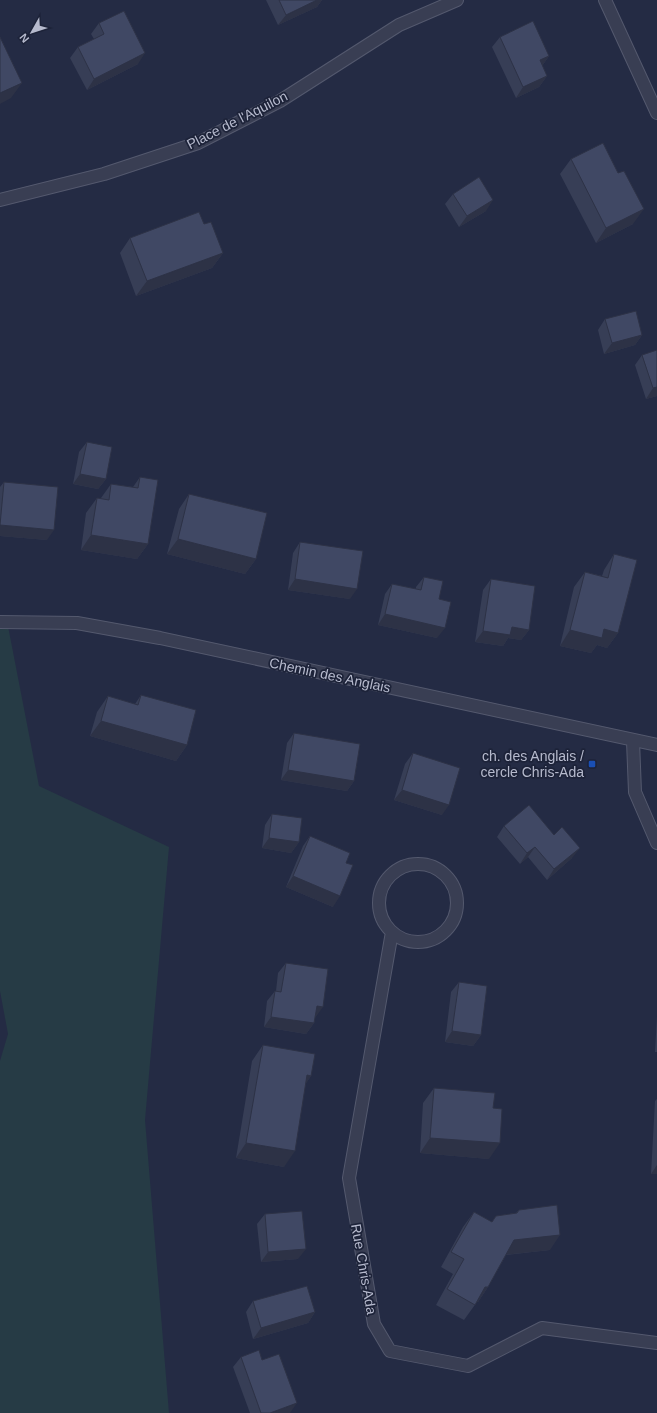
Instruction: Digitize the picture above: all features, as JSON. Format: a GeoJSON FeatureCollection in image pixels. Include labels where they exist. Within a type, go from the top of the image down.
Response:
{"type":"FeatureCollection","features":[{"type":"Feature","properties":{"kind":"street","name":"Place de l'Aquilon"},"geometry":{"type":"LineString","coordinates":[[0,200],[104,174],[198,143],[280,101],[399,25],[457,0]]}},
{"type":"Feature","properties":{"kind":"street"},"geometry":{"type":"LineString","coordinates":[[605,0],[657,113]]}},
{"type":"Feature","properties":{"kind":"street","name":"Chemin des Anglais"},"geometry":{"type":"LineString","coordinates":[[0,622],[77,623],[160,638],[657,745]]}},
{"type":"Feature","properties":{"kind":"street"},"geometry":{"type":"LineString","coordinates":[[633,741],[635,792],[657,843]]}},
{"type":"Feature","properties":{"kind":"street"},"geometry":{"type":"LineString","coordinates":[[415,864],[428,865],[440,870],[449,879],[455,890],[458,903],[455,916],[449,927],[440,936],[428,941],[415,942],[403,939],[392,932],[384,922],[380,909],[380,896],[384,884],[392,874],[403,866],[415,864]]}},
{"type":"Feature","properties":{"kind":"street","name":"Rue Chris-Ada"},"geometry":{"type":"LineString","coordinates":[[392,932],[349,1178],[374,1324],[390,1351],[468,1366],[542,1328],[657,1343]]}},
{"type":"Feature","properties":{"kind":"shaded area"},"geometry":{"type":"Polygon","coordinates":[[[7,621],[39,786],[169,847],[145,1120],[169,1413],[0,1413],[0,1061],[8,1034],[0,991],[0,622],[7,621]]]}},
{"type":"Feature","properties":{"kind":"building"},"geometry":{"type":"Polygon","coordinates":[[[279,0],[317,0],[286,15],[279,0]]]}},
{"type":"Feature","properties":{"kind":"building"},"geometry":{"type":"Polygon","coordinates":[[[124,11],[145,53],[94,79],[78,47],[104,34],[99,23],[124,11]]]}},
{"type":"Feature","properties":{"kind":"building"},"geometry":{"type":"Polygon","coordinates":[[[533,21],[549,56],[540,60],[547,76],[523,87],[500,37],[533,21]]]}},
{"type":"Feature","properties":{"kind":"building"},"geometry":{"type":"Polygon","coordinates":[[[0,37],[22,83],[0,93],[0,37]]]}},
{"type":"Feature","properties":{"kind":"building"},"geometry":{"type":"Polygon","coordinates":[[[603,143],[618,173],[624,171],[644,209],[606,228],[571,159],[603,143]]]}},
{"type":"Feature","properties":{"kind":"building"},"geometry":{"type":"Polygon","coordinates":[[[479,177],[493,200],[467,216],[453,194],[479,177]]]}},
{"type":"Feature","properties":{"kind":"building"},"geometry":{"type":"Polygon","coordinates":[[[199,212],[204,224],[211,222],[223,253],[147,281],[130,238],[199,212]]]}},
{"type":"Feature","properties":{"kind":"building"},"geometry":{"type":"Polygon","coordinates":[[[636,311],[642,335],[612,343],[605,319],[636,311]]]}},
{"type":"Feature","properties":{"kind":"building"},"geometry":{"type":"Polygon","coordinates":[[[657,350],[657,387],[653,388],[642,355],[657,350]]]}},
{"type":"Feature","properties":{"kind":"building"},"geometry":{"type":"Polygon","coordinates":[[[87,442],[112,447],[106,479],[80,474],[87,442]]]}},
{"type":"Feature","properties":{"kind":"building"},"geometry":{"type":"Polygon","coordinates":[[[140,477],[158,480],[148,544],[91,535],[97,498],[109,500],[111,484],[138,488],[140,477]]]}},
{"type":"Feature","properties":{"kind":"building"},"geometry":{"type":"Polygon","coordinates":[[[4,482],[58,487],[54,530],[0,525],[4,482]]]}},
{"type":"Feature","properties":{"kind":"building"},"geometry":{"type":"Polygon","coordinates":[[[189,494],[267,513],[256,559],[178,539],[189,494]]]}},
{"type":"Feature","properties":{"kind":"building"},"geometry":{"type":"Polygon","coordinates":[[[300,542],[363,551],[357,589],[295,579],[300,542]]]}},
{"type":"Feature","properties":{"kind":"building"},"geometry":{"type":"Polygon","coordinates":[[[614,554],[637,560],[618,633],[604,629],[602,638],[570,630],[585,572],[608,578],[614,554]]]}},
{"type":"Feature","properties":{"kind":"building"},"geometry":{"type":"Polygon","coordinates":[[[424,577],[443,581],[439,599],[451,602],[445,628],[385,614],[392,584],[421,590],[424,577]]]}},
{"type":"Feature","properties":{"kind":"building"},"geometry":{"type":"Polygon","coordinates":[[[491,579],[535,586],[529,630],[512,627],[510,635],[483,631],[491,579]]]}},
{"type":"Feature","properties":{"kind":"building"},"geometry":{"type":"Polygon","coordinates":[[[141,695],[196,710],[187,745],[101,721],[108,696],[138,705],[141,695]]]}},
{"type":"Feature","properties":{"kind":"building"},"geometry":{"type":"Polygon","coordinates":[[[294,733],[360,744],[354,781],[288,770],[294,733]]]}},
{"type":"Feature","properties":{"kind":"building"},"geometry":{"type":"Polygon","coordinates":[[[413,753],[460,768],[449,805],[402,790],[413,753]]]}},
{"type":"Feature","properties":{"kind":"building"},"geometry":{"type":"Polygon","coordinates":[[[529,805],[554,835],[562,827],[580,848],[554,869],[535,847],[527,853],[504,826],[529,805]]]}},
{"type":"Feature","properties":{"kind":"building"},"geometry":{"type":"Polygon","coordinates":[[[272,814],[302,818],[299,842],[269,838],[272,814]]]}},
{"type":"Feature","properties":{"kind":"building"},"geometry":{"type":"Polygon","coordinates":[[[310,836],[350,853],[346,863],[353,865],[340,896],[293,876],[310,836]]]}},
{"type":"Feature","properties":{"kind":"building"},"geometry":{"type":"Polygon","coordinates":[[[286,963],[328,969],[323,1007],[317,1006],[314,1023],[271,1017],[275,991],[281,992],[286,963]]]}},
{"type":"Feature","properties":{"kind":"building"},"geometry":{"type":"Polygon","coordinates":[[[459,982],[487,986],[481,1035],[452,1031],[459,982]]]}},
{"type":"Feature","properties":{"kind":"building"},"geometry":{"type":"Polygon","coordinates":[[[263,1045],[315,1054],[311,1076],[307,1075],[295,1151],[246,1143],[263,1045]]]}},
{"type":"Feature","properties":{"kind":"building"},"geometry":{"type":"Polygon","coordinates":[[[434,1088],[495,1093],[493,1108],[502,1109],[500,1143],[430,1138],[434,1088]]]}},
{"type":"Feature","properties":{"kind":"building"},"geometry":{"type":"Polygon","coordinates":[[[557,1205],[560,1235],[514,1240],[488,1287],[485,1287],[475,1305],[447,1289],[464,1259],[451,1252],[474,1212],[492,1222],[496,1216],[517,1213],[519,1210],[557,1205]]]}},
{"type":"Feature","properties":{"kind":"building"},"geometry":{"type":"Polygon","coordinates":[[[302,1211],[306,1249],[268,1252],[265,1214],[302,1211]]]}},
{"type":"Feature","properties":{"kind":"building"},"geometry":{"type":"Polygon","coordinates":[[[307,1286],[315,1312],[261,1328],[253,1301],[307,1286]]]}},
{"type":"Feature","properties":{"kind":"building"},"geometry":{"type":"Polygon","coordinates":[[[259,1350],[262,1360],[279,1354],[297,1403],[270,1413],[261,1413],[241,1357],[259,1350]]]}},
{"type":"Feature","properties":{"kind":"place","name":"ch. des Anglais / cercle Chris-Ada"},"geometry":{"type":"Point","coordinates":[592,764]}}]}
